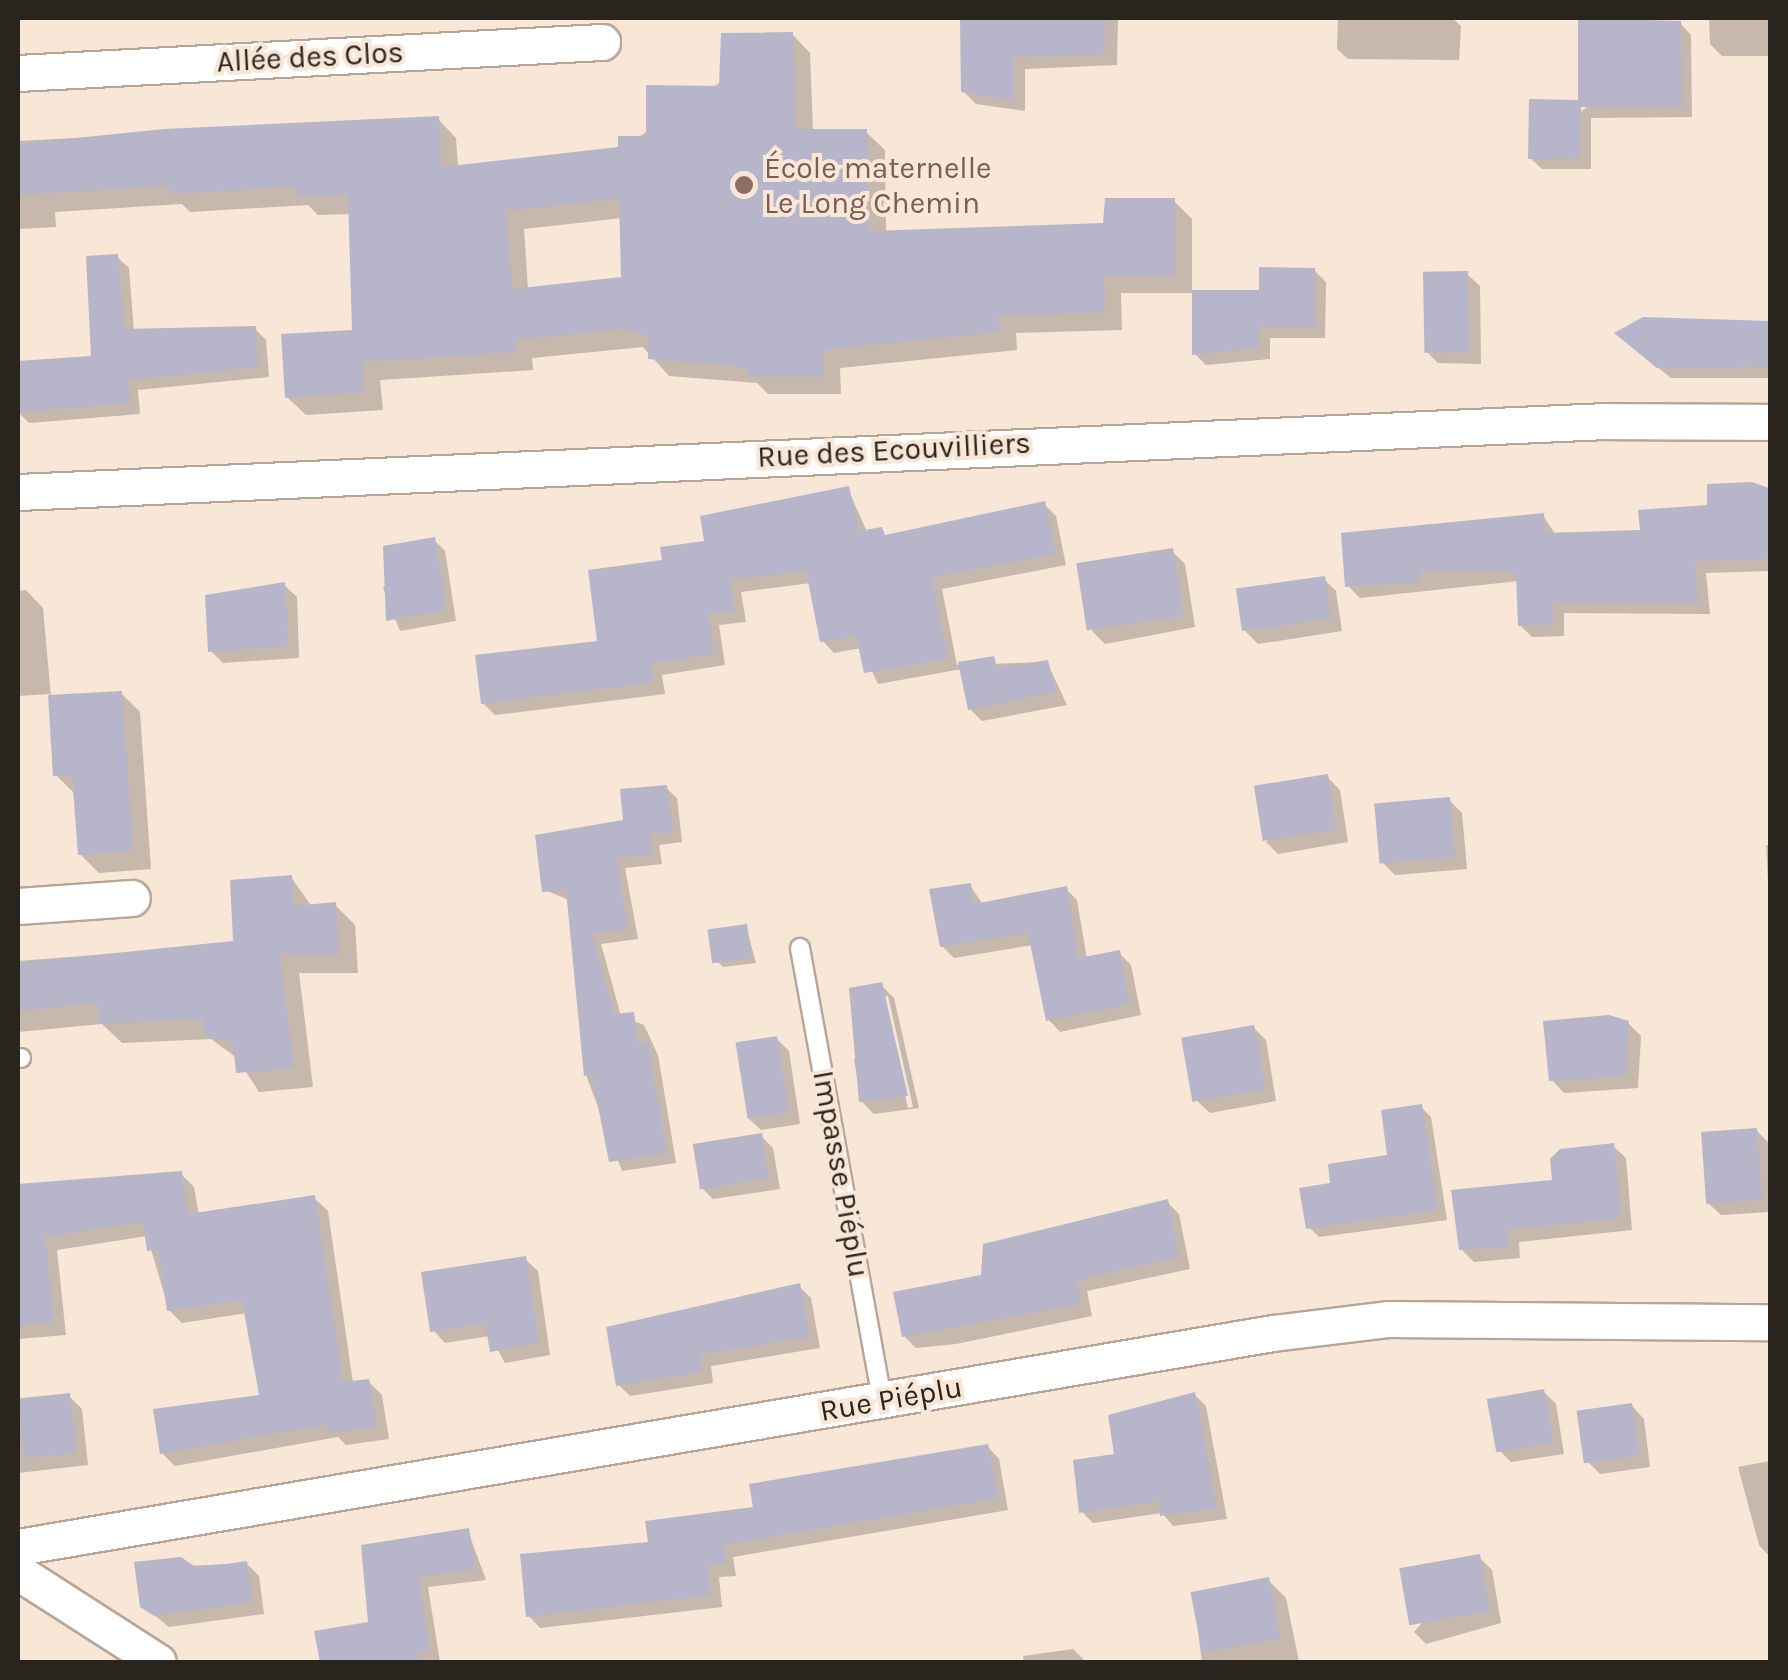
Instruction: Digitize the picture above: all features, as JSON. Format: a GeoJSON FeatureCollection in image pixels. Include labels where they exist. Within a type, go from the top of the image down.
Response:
{"type":"FeatureCollection","features":[{"type":"Feature","properties":{"kind":"street","name":"Allée des Clos"},"geometry":{"type":"LineString","coordinates":[[18,73],[602,42]]}},
{"type":"Feature","properties":{"kind":"street","name":"Rue des Ecouvilliers"},"geometry":{"type":"LineString","coordinates":[[18,492],[1565,422],[1770,422]]}},
{"type":"Feature","properties":{"kind":"street"},"geometry":{"type":"LineString","coordinates":[[18,906],[132,898]]}},
{"type":"Feature","properties":{"kind":"street","name":"Rue Piéplu"},"geometry":{"type":"LineString","coordinates":[[18,1548],[882,1400],[1390,1319],[1770,1322]]}},
{"type":"Feature","properties":{"kind":"street"},"geometry":{"type":"LineString","coordinates":[[18,1572],[158,1662]]}},
{"type":"Feature","properties":{"kind":"lane","name":"Impasse Piéplu"},"geometry":{"type":"LineString","coordinates":[[800,948],[882,1400]]}},
{"type":"Feature","properties":{"kind":"building"},"geometry":{"type":"Polygon","coordinates":[[[960,18],[1105,19],[1105,54],[1014,57],[1013,100],[961,92],[960,18]]]}},
{"type":"Feature","properties":{"kind":"building"},"geometry":{"type":"Polygon","coordinates":[[[1578,18],[1681,21],[1682,106],[1581,107],[1580,158],[1528,159],[1529,99],[1578,100],[1578,18]]]}},
{"type":"Feature","properties":{"kind":"building"},"geometry":{"type":"Polygon","coordinates":[[[793,32],[796,129],[867,129],[869,231],[1103,223],[1105,198],[1175,198],[1175,275],[1104,276],[1105,313],[998,315],[1000,332],[823,350],[823,377],[747,377],[748,367],[648,359],[648,336],[622,329],[515,340],[516,352],[363,362],[365,392],[285,398],[281,334],[352,330],[348,195],[297,197],[296,187],[169,194],[169,186],[18,195],[18,144],[164,129],[439,116],[442,167],[618,147],[618,136],[646,136],[646,85],[719,86],[721,33],[793,32]],[[619,199],[506,211],[512,289],[621,277],[619,199]]]}},
{"type":"Feature","properties":{"kind":"building"},"geometry":{"type":"Polygon","coordinates":[[[118,254],[124,329],[256,326],[258,367],[128,380],[130,403],[18,412],[18,361],[91,356],[86,256],[118,254]]]}},
{"type":"Feature","properties":{"kind":"building"},"geometry":{"type":"Polygon","coordinates":[[[1259,267],[1315,268],[1315,327],[1259,327],[1259,348],[1192,355],[1192,290],[1259,290],[1259,267]]]}},
{"type":"Feature","properties":{"kind":"building"},"geometry":{"type":"Polygon","coordinates":[[[1468,271],[1469,352],[1424,353],[1423,272],[1468,271]]]}},
{"type":"Feature","properties":{"kind":"building"},"geometry":{"type":"Polygon","coordinates":[[[1643,317],[1770,321],[1770,367],[1657,368],[1614,333],[1643,317]]]}},
{"type":"Feature","properties":{"kind":"building"},"geometry":{"type":"Polygon","coordinates":[[[1752,482],[1769,488],[1770,559],[1695,561],[1698,603],[1553,602],[1553,625],[1518,626],[1516,572],[1419,571],[1420,582],[1345,587],[1341,533],[1544,513],[1545,533],[1640,530],[1638,510],[1707,505],[1707,484],[1752,482]]]}},
{"type":"Feature","properties":{"kind":"building"},"geometry":{"type":"Polygon","coordinates":[[[849,486],[859,531],[882,527],[885,535],[1045,501],[1056,554],[932,577],[948,659],[864,673],[856,636],[820,642],[806,571],[730,580],[735,611],[709,614],[714,654],[652,663],[654,682],[481,704],[475,655],[597,641],[588,570],[662,560],[660,547],[704,541],[700,516],[849,486]]]}},
{"type":"Feature","properties":{"kind":"building"},"geometry":{"type":"Polygon","coordinates":[[[435,537],[446,610],[386,621],[383,546],[435,537]]]}},
{"type":"Feature","properties":{"kind":"building"},"geometry":{"type":"Polygon","coordinates":[[[1173,548],[1184,615],[1087,630],[1076,563],[1173,548]]]}},
{"type":"Feature","properties":{"kind":"building"},"geometry":{"type":"Polygon","coordinates":[[[1325,576],[1331,619],[1242,631],[1236,589],[1325,576]]]}},
{"type":"Feature","properties":{"kind":"building"},"geometry":{"type":"Polygon","coordinates":[[[285,582],[288,646],[208,652],[205,595],[285,582]]]}},
{"type":"Feature","properties":{"kind":"building"},"geometry":{"type":"Polygon","coordinates":[[[994,656],[997,668],[1048,660],[1056,692],[968,710],[958,662],[994,656]]]}},
{"type":"Feature","properties":{"kind":"building"},"geometry":{"type":"Polygon","coordinates":[[[122,691],[133,851],[78,855],[72,775],[53,776],[48,695],[122,691]]]}},
{"type":"Feature","properties":{"kind":"building"},"geometry":{"type":"Polygon","coordinates":[[[1328,774],[1337,829],[1263,841],[1254,786],[1328,774]]]}},
{"type":"Feature","properties":{"kind":"building"},"geometry":{"type":"Polygon","coordinates":[[[667,785],[673,832],[650,835],[653,854],[616,858],[628,929],[592,934],[614,1014],[634,1012],[638,1043],[648,1042],[667,1153],[609,1162],[592,1075],[584,1076],[566,890],[542,892],[535,835],[623,820],[620,789],[667,785]]]}},
{"type":"Feature","properties":{"kind":"building"},"geometry":{"type":"Polygon","coordinates":[[[1450,797],[1455,857],[1380,863],[1374,804],[1450,797]]]}},
{"type":"Feature","properties":{"kind":"building"},"geometry":{"type":"Polygon","coordinates":[[[292,875],[294,906],[336,902],[339,954],[280,954],[294,1068],[236,1073],[233,1043],[205,1036],[203,1019],[99,1024],[98,1003],[18,1011],[18,963],[233,941],[230,880],[292,875]]]}},
{"type":"Feature","properties":{"kind":"building"},"geometry":{"type":"Polygon","coordinates":[[[971,883],[974,904],[1067,886],[1078,958],[1120,950],[1130,1004],[1046,1021],[1028,933],[940,947],[929,889],[971,883]]]}},
{"type":"Feature","properties":{"kind":"building"},"geometry":{"type":"Polygon","coordinates":[[[747,924],[752,958],[712,963],[707,930],[747,924]]]}},
{"type":"Feature","properties":{"kind":"building"},"geometry":{"type":"Polygon","coordinates":[[[882,982],[908,1096],[859,1102],[849,988],[882,982]]]}},
{"type":"Feature","properties":{"kind":"building"},"geometry":{"type":"Polygon","coordinates":[[[1609,1015],[1629,1021],[1626,1076],[1549,1081],[1543,1021],[1609,1015]]]}},
{"type":"Feature","properties":{"kind":"building"},"geometry":{"type":"Polygon","coordinates":[[[1254,1025],[1265,1089],[1192,1102],[1181,1038],[1254,1025]]]}},
{"type":"Feature","properties":{"kind":"building"},"geometry":{"type":"Polygon","coordinates":[[[777,1036],[789,1112],[748,1119],[736,1043],[777,1036]]]}},
{"type":"Feature","properties":{"kind":"building"},"geometry":{"type":"Polygon","coordinates":[[[1422,1104],[1438,1210],[1306,1229],[1299,1188],[1330,1183],[1328,1164],[1387,1155],[1381,1110],[1422,1104]]]}},
{"type":"Feature","properties":{"kind":"building"},"geometry":{"type":"Polygon","coordinates":[[[1757,1128],[1762,1200],[1706,1204],[1701,1132],[1757,1128]]]}},
{"type":"Feature","properties":{"kind":"building"},"geometry":{"type":"Polygon","coordinates":[[[762,1133],[769,1178],[700,1189],[693,1144],[762,1133]]]}},
{"type":"Feature","properties":{"kind":"building"},"geometry":{"type":"Polygon","coordinates":[[[1614,1143],[1621,1218],[1508,1230],[1509,1247],[1459,1250],[1451,1190],[1552,1180],[1550,1159],[1560,1149],[1614,1143]]]}},
{"type":"Feature","properties":{"kind":"building"},"geometry":{"type":"Polygon","coordinates":[[[182,1171],[188,1214],[315,1195],[343,1382],[369,1379],[377,1427],[330,1433],[329,1424],[160,1454],[153,1409],[259,1395],[242,1300],[167,1311],[158,1250],[147,1251],[143,1222],[45,1237],[54,1322],[18,1326],[18,1184],[182,1171]]]}},
{"type":"Feature","properties":{"kind":"building"},"geometry":{"type":"Polygon","coordinates":[[[1168,1199],[1179,1257],[1076,1280],[1081,1304],[902,1337],[893,1292],[981,1275],[983,1244],[1168,1199]]]}},
{"type":"Feature","properties":{"kind":"building"},"geometry":{"type":"Polygon","coordinates":[[[526,1256],[539,1343],[490,1352],[485,1323],[430,1332],[421,1272],[526,1256]]]}},
{"type":"Feature","properties":{"kind":"building"},"geometry":{"type":"Polygon","coordinates":[[[800,1283],[810,1337],[700,1355],[703,1372],[616,1386],[606,1327],[800,1283]]]}},
{"type":"Feature","properties":{"kind":"building"},"geometry":{"type":"Polygon","coordinates":[[[1544,1389],[1553,1442],[1496,1452],[1487,1399],[1544,1389]]]}},
{"type":"Feature","properties":{"kind":"building"},"geometry":{"type":"Polygon","coordinates":[[[1195,1392],[1217,1508],[1160,1516],[1158,1501],[1079,1513],[1073,1460],[1114,1454],[1108,1415],[1195,1392]]]}},
{"type":"Feature","properties":{"kind":"building"},"geometry":{"type":"Polygon","coordinates":[[[70,1393],[76,1453],[25,1458],[18,1398],[70,1393]]]}},
{"type":"Feature","properties":{"kind":"building"},"geometry":{"type":"Polygon","coordinates":[[[1632,1403],[1639,1455],[1584,1463],[1577,1411],[1632,1403]]]}},
{"type":"Feature","properties":{"kind":"building"},"geometry":{"type":"Polygon","coordinates":[[[988,1444],[998,1498],[723,1545],[726,1564],[708,1566],[711,1595],[526,1617],[520,1554],[648,1542],[645,1521],[753,1507],[749,1484],[988,1444]]]}},
{"type":"Feature","properties":{"kind":"building"},"geometry":{"type":"Polygon","coordinates":[[[469,1528],[476,1569],[418,1577],[430,1650],[418,1653],[420,1662],[320,1662],[314,1631],[368,1622],[361,1545],[469,1528]]]}},
{"type":"Feature","properties":{"kind":"building"},"geometry":{"type":"Polygon","coordinates":[[[1480,1554],[1490,1611],[1409,1625],[1399,1568],[1480,1554]]]}},
{"type":"Feature","properties":{"kind":"building"},"geometry":{"type":"Polygon","coordinates":[[[181,1557],[197,1568],[247,1561],[253,1602],[154,1616],[140,1607],[134,1562],[181,1557]]]}},
{"type":"Feature","properties":{"kind":"building"},"geometry":{"type":"Polygon","coordinates":[[[1269,1577],[1281,1638],[1202,1653],[1190,1592],[1269,1577]]]}},
{"type":"Feature","properties":{"kind":"place","name":"École maternelle Le Long Chemin"},"geometry":{"type":"Point","coordinates":[744,185]}}]}
